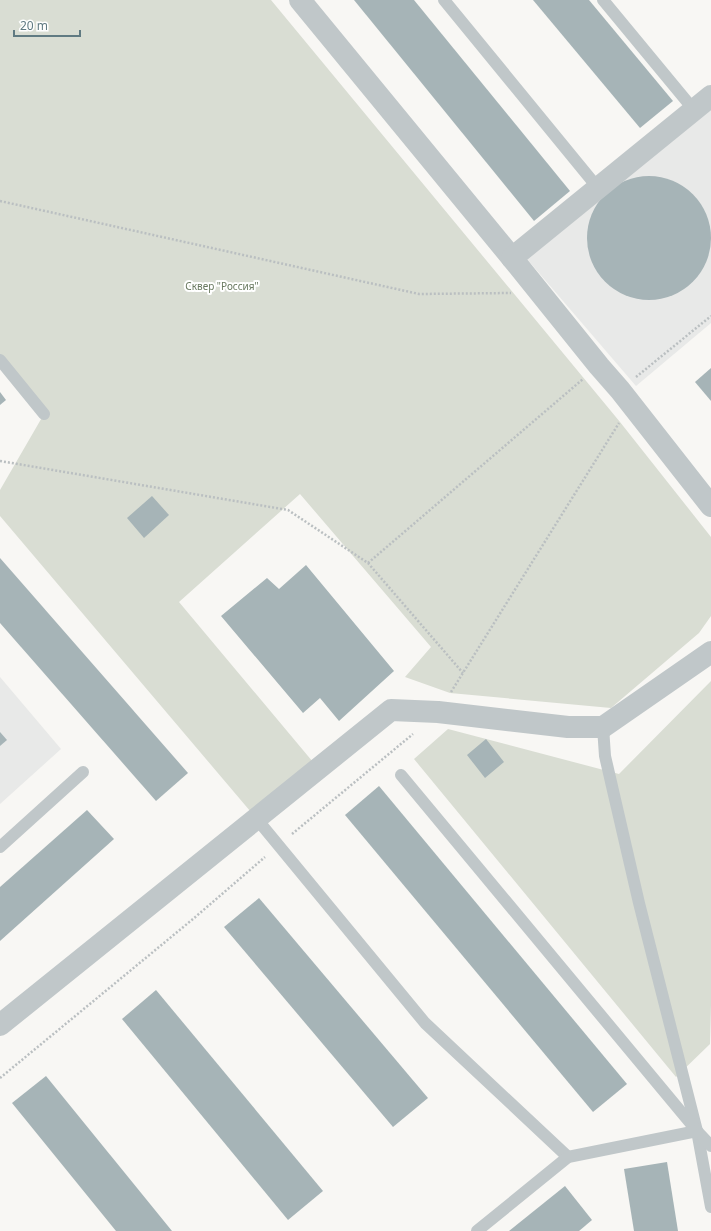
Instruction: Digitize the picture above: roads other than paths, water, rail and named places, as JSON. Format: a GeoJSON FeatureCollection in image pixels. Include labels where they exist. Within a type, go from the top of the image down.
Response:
{"type":"FeatureCollection","features":[{"type":"Feature","properties":{"kind":"street"},"geometry":{"type":"LineString","coordinates":[[300,0],[512,258],[598,366],[620,390],[711,506]]}},
{"type":"Feature","properties":{"kind":"street"},"geometry":{"type":"LineString","coordinates":[[512,258],[711,96]]}},
{"type":"Feature","properties":{"kind":"street"},"geometry":{"type":"LineString","coordinates":[[0,1025],[391,710],[438,712],[568,727],[603,728],[711,652]]}},
{"type":"Feature","properties":{"kind":"lane"},"geometry":{"type":"LineString","coordinates":[[444,0],[598,188]]}},
{"type":"Feature","properties":{"kind":"lane"},"geometry":{"type":"LineString","coordinates":[[603,0],[694,110]]}},
{"type":"Feature","properties":{"kind":"lane"},"geometry":{"type":"LineString","coordinates":[[0,360],[44,414]]}},
{"type":"Feature","properties":{"kind":"lane"},"geometry":{"type":"LineString","coordinates":[[603,728],[604,756],[639,903],[697,1131],[711,1207]]}},
{"type":"Feature","properties":{"kind":"lane"},"geometry":{"type":"LineString","coordinates":[[0,847],[83,772]]}},
{"type":"Feature","properties":{"kind":"lane"},"geometry":{"type":"LineString","coordinates":[[401,775],[711,1146]]}},
{"type":"Feature","properties":{"kind":"lane"},"geometry":{"type":"LineString","coordinates":[[256,818],[425,1023],[568,1157]]}},
{"type":"Feature","properties":{"kind":"lane"},"geometry":{"type":"LineString","coordinates":[[478,1231],[568,1157],[697,1131]]}},
{"type":"Feature","properties":{"kind":"park label","name":"Сквер \"Россия\""},"geometry":{"type":"Point","coordinates":[222,286]}}]}
